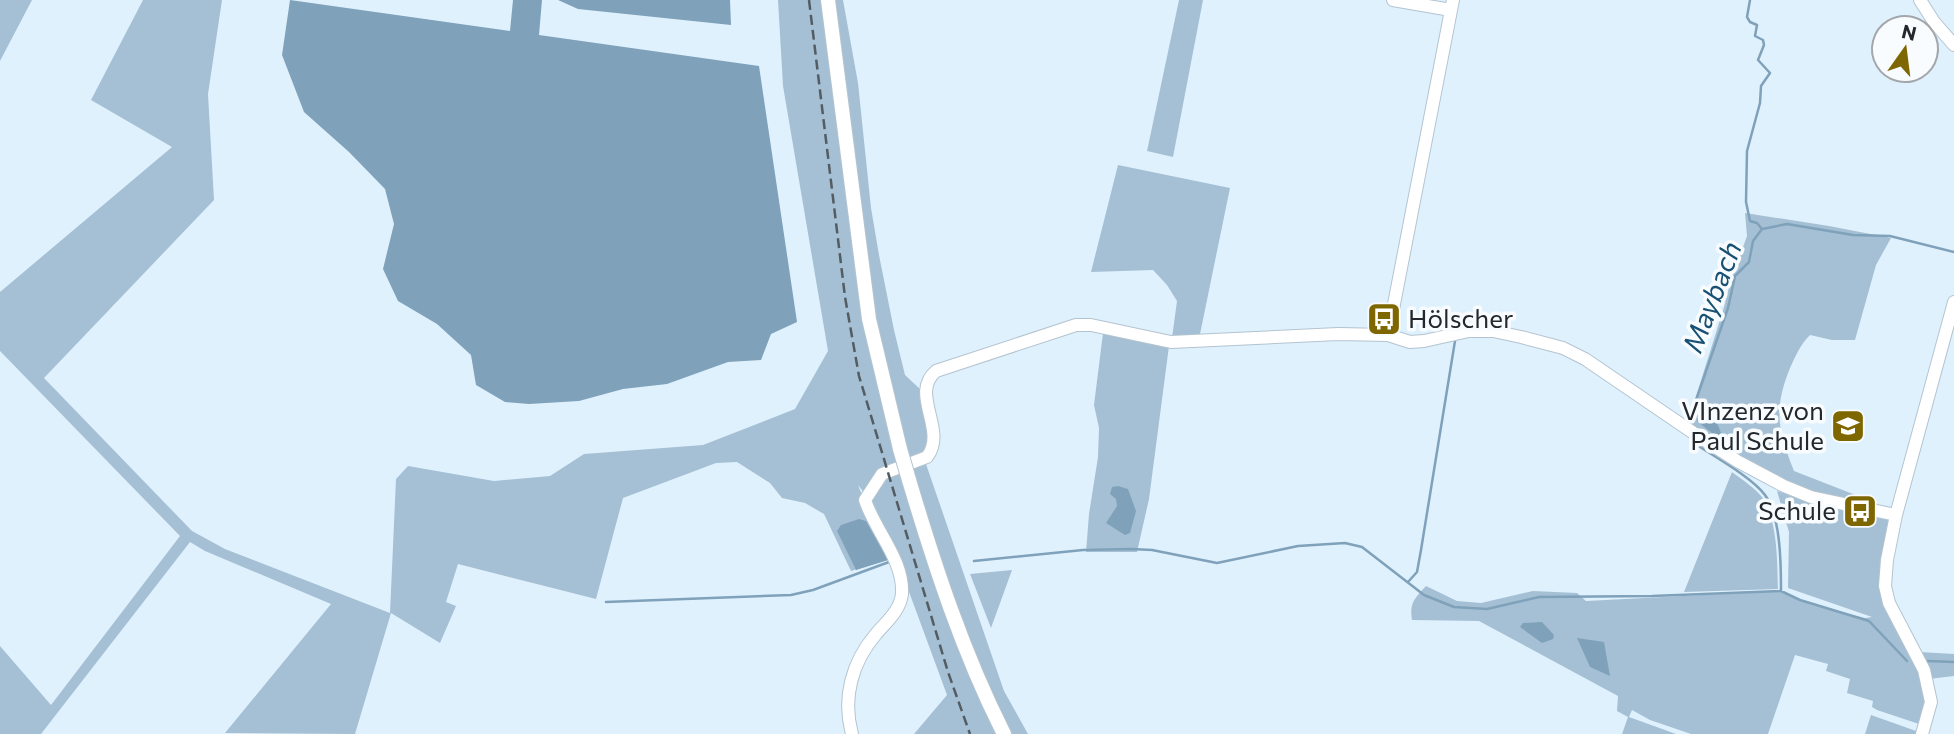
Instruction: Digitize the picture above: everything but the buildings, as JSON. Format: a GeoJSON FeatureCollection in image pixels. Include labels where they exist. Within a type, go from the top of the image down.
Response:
{"type":"FeatureCollection","features":[{"type":"Feature","properties":{"kind":"main road"},"geometry":{"type":"LineString","coordinates":[[828,0],[863,280],[880,372],[909,480],[951,611],[976,676],[1004,734]]}},
{"type":"Feature","properties":{"kind":"street"},"geometry":{"type":"LineString","coordinates":[[1388,335],[1452,5],[1393,0]]}},
{"type":"Feature","properties":{"kind":"street"},"geometry":{"type":"LineString","coordinates":[[1920,0],[1954,45]]}},
{"type":"Feature","properties":{"kind":"street"},"geometry":{"type":"LineString","coordinates":[[1922,734],[1931,702],[1924,670],[1889,603],[1885,586],[1896,515],[1954,302]]}},
{"type":"Feature","properties":{"kind":"street"},"geometry":{"type":"LineString","coordinates":[[852,734],[847,705],[855,666],[869,642],[896,611],[902,594],[895,560],[865,499],[882,474],[930,454],[935,436],[926,393],[929,377],[936,371],[1076,325],[1091,325],[1171,342],[1338,334],[1388,335],[1417,342],[1469,331],[1493,331],[1563,348],[1602,369],[1737,461],[1784,486],[1811,497],[1896,515]]}},
{"type":"Feature","properties":{"kind":"shaded area"},"geometry":{"type":"Polygon","coordinates":[[[0,0],[32,0],[0,61],[0,0]]]}},
{"type":"Feature","properties":{"kind":"shaded area"},"geometry":{"type":"Polygon","coordinates":[[[143,0],[222,0],[208,94],[214,200],[44,378],[192,531],[225,549],[390,613],[396,479],[408,466],[494,481],[550,476],[584,454],[703,445],[795,409],[828,351],[783,86],[778,0],[843,0],[858,83],[871,208],[879,255],[905,375],[921,390],[930,434],[925,451],[926,464],[1004,691],[1028,734],[914,734],[947,695],[887,532],[872,503],[858,485],[888,560],[851,571],[824,514],[805,503],[782,498],[770,483],[737,462],[716,463],[623,498],[596,599],[458,564],[446,602],[456,606],[440,643],[391,613],[355,734],[225,733],[331,604],[205,551],[190,542],[41,734],[0,734],[0,646],[51,705],[180,536],[0,351],[0,292],[172,147],[91,100],[143,0]]]}},
{"type":"Feature","properties":{"kind":"shaded area"},"geometry":{"type":"Polygon","coordinates":[[[290,0],[510,31],[513,0],[542,0],[539,35],[759,66],[797,322],[771,334],[761,360],[728,362],[667,384],[623,389],[579,401],[529,404],[505,402],[476,385],[471,355],[437,324],[398,301],[383,269],[394,224],[385,189],[304,112],[282,55],[290,0]]]}},
{"type":"Feature","properties":{"kind":"shaded area"},"geometry":{"type":"Polygon","coordinates":[[[558,0],[730,0],[731,25],[578,9],[558,0]]]}},
{"type":"Feature","properties":{"kind":"shaded area"},"geometry":{"type":"Polygon","coordinates":[[[1179,0],[1203,0],[1173,157],[1147,151],[1179,0]]]}},
{"type":"Feature","properties":{"kind":"shaded area"},"geometry":{"type":"Polygon","coordinates":[[[1118,165],[1230,188],[1199,339],[1172,338],[1177,301],[1153,270],[1091,272],[1118,165]]]}},
{"type":"Feature","properties":{"kind":"shaded area"},"geometry":{"type":"Polygon","coordinates":[[[1745,213],[1891,238],[1876,265],[1855,340],[1832,340],[1810,335],[1790,368],[1781,396],[1781,431],[1794,471],[1853,494],[1858,499],[1857,504],[1787,484],[1726,449],[1688,422],[1747,236],[1745,213]]]}},
{"type":"Feature","properties":{"kind":"shaded area"},"geometry":{"type":"Polygon","coordinates":[[[1103,333],[1169,346],[1149,499],[1137,552],[1086,552],[1098,457],[1099,428],[1094,405],[1103,333]]]}},
{"type":"Feature","properties":{"kind":"shaded area"},"geometry":{"type":"Polygon","coordinates":[[[1703,404],[1707,405],[1709,415],[1718,425],[1721,433],[1718,438],[1697,421],[1703,404]]]}},
{"type":"Feature","properties":{"kind":"shaded area"},"geometry":{"type":"Polygon","coordinates":[[[1732,472],[1762,497],[1767,507],[1776,541],[1778,589],[1684,592],[1732,472]]]}},
{"type":"Feature","properties":{"kind":"shaded area"},"geometry":{"type":"Polygon","coordinates":[[[1112,487],[1128,489],[1136,511],[1130,533],[1125,535],[1106,523],[1117,506],[1116,499],[1110,494],[1112,487]]]}},
{"type":"Feature","properties":{"kind":"shaded area"},"geometry":{"type":"Polygon","coordinates":[[[1777,491],[1890,519],[1882,590],[1917,664],[1924,689],[1926,712],[1922,725],[1877,710],[1872,707],[1873,701],[1847,693],[1850,679],[1826,671],[1828,664],[1795,655],[1768,734],[1691,734],[1650,720],[1632,710],[1629,717],[1676,734],[1622,734],[1628,717],[1617,711],[1618,696],[1479,621],[1412,620],[1411,609],[1414,601],[1426,586],[1457,601],[1481,603],[1533,591],[1577,593],[1586,601],[1781,591],[1810,604],[1865,618],[1872,617],[1788,588],[1789,532],[1777,491]]]}},
{"type":"Feature","properties":{"kind":"shaded area"},"geometry":{"type":"Polygon","coordinates":[[[859,519],[866,521],[888,560],[856,570],[837,531],[841,525],[859,519]]]}},
{"type":"Feature","properties":{"kind":"shaded area"},"geometry":{"type":"Polygon","coordinates":[[[1012,570],[991,628],[970,574],[1012,570]]]}},
{"type":"Feature","properties":{"kind":"shaded area"},"geometry":{"type":"Polygon","coordinates":[[[1542,622],[1554,635],[1553,639],[1542,643],[1520,627],[1523,623],[1542,622]]]}},
{"type":"Feature","properties":{"kind":"shaded area"},"geometry":{"type":"Polygon","coordinates":[[[1577,638],[1604,642],[1610,676],[1590,667],[1577,638]]]}},
{"type":"Feature","properties":{"kind":"shaded area"},"geometry":{"type":"Polygon","coordinates":[[[1920,652],[1954,654],[1954,676],[1929,679],[1920,652]]]}},
{"type":"Feature","properties":{"kind":"shaded area"},"geometry":{"type":"Polygon","coordinates":[[[1871,715],[1919,732],[1865,734],[1871,715]]]}},
{"type":"Feature","properties":{"kind":"waterway","name":"Maybach"},"geometry":{"type":"LineString","coordinates":[[1688,423],[1728,308],[1735,276],[1749,262],[1753,241],[1762,229],[1757,223],[1750,221],[1746,202],[1747,151],[1760,103],[1761,86],[1770,73],[1758,60],[1764,45],[1763,40],[1755,36],[1757,25],[1747,17],[1750,0]]}},
{"type":"Feature","properties":{"kind":"waterway"},"geometry":{"type":"LineString","coordinates":[[1762,229],[1787,224],[1853,235],[1890,236],[1954,252]]}},
{"type":"Feature","properties":{"kind":"waterway"},"geometry":{"type":"LineString","coordinates":[[1408,582],[1417,572],[1455,341]]}},
{"type":"Feature","properties":{"kind":"waterway","name":"Maybach"},"geometry":{"type":"LineString","coordinates":[[1694,443],[1742,474],[1765,495],[1777,528],[1781,591],[1800,600],[1869,621],[1907,661]]}},
{"type":"Feature","properties":{"kind":"waterway"},"geometry":{"type":"LineString","coordinates":[[974,561],[1083,550],[1131,549],[1152,550],[1217,563],[1298,546],[1345,543],[1362,547],[1424,595],[1454,607],[1487,609],[1539,597],[1781,591]]}},
{"type":"Feature","properties":{"kind":"waterway"},"geometry":{"type":"LineString","coordinates":[[606,602],[791,595],[813,590],[889,562]]}},
{"type":"Feature","properties":{"kind":"waterway","name":"Maybach"},"geometry":{"type":"LineString","coordinates":[[1928,661],[1954,662]]}},
{"type":"Feature","properties":{"kind":"railway"},"geometry":{"type":"LineString","coordinates":[[809,0],[845,297],[859,376],[948,672],[970,734]]}},
{"type":"Feature","properties":{"kind":"place","name":"Hölscher"},"geometry":{"type":"Point","coordinates":[1384,319]}},
{"type":"Feature","properties":{"kind":"place","name":"VInzenz von Paul Schule"},"geometry":{"type":"Point","coordinates":[1848,426]}},
{"type":"Feature","properties":{"kind":"place","name":"Schule"},"geometry":{"type":"Point","coordinates":[1860,511]}}]}
